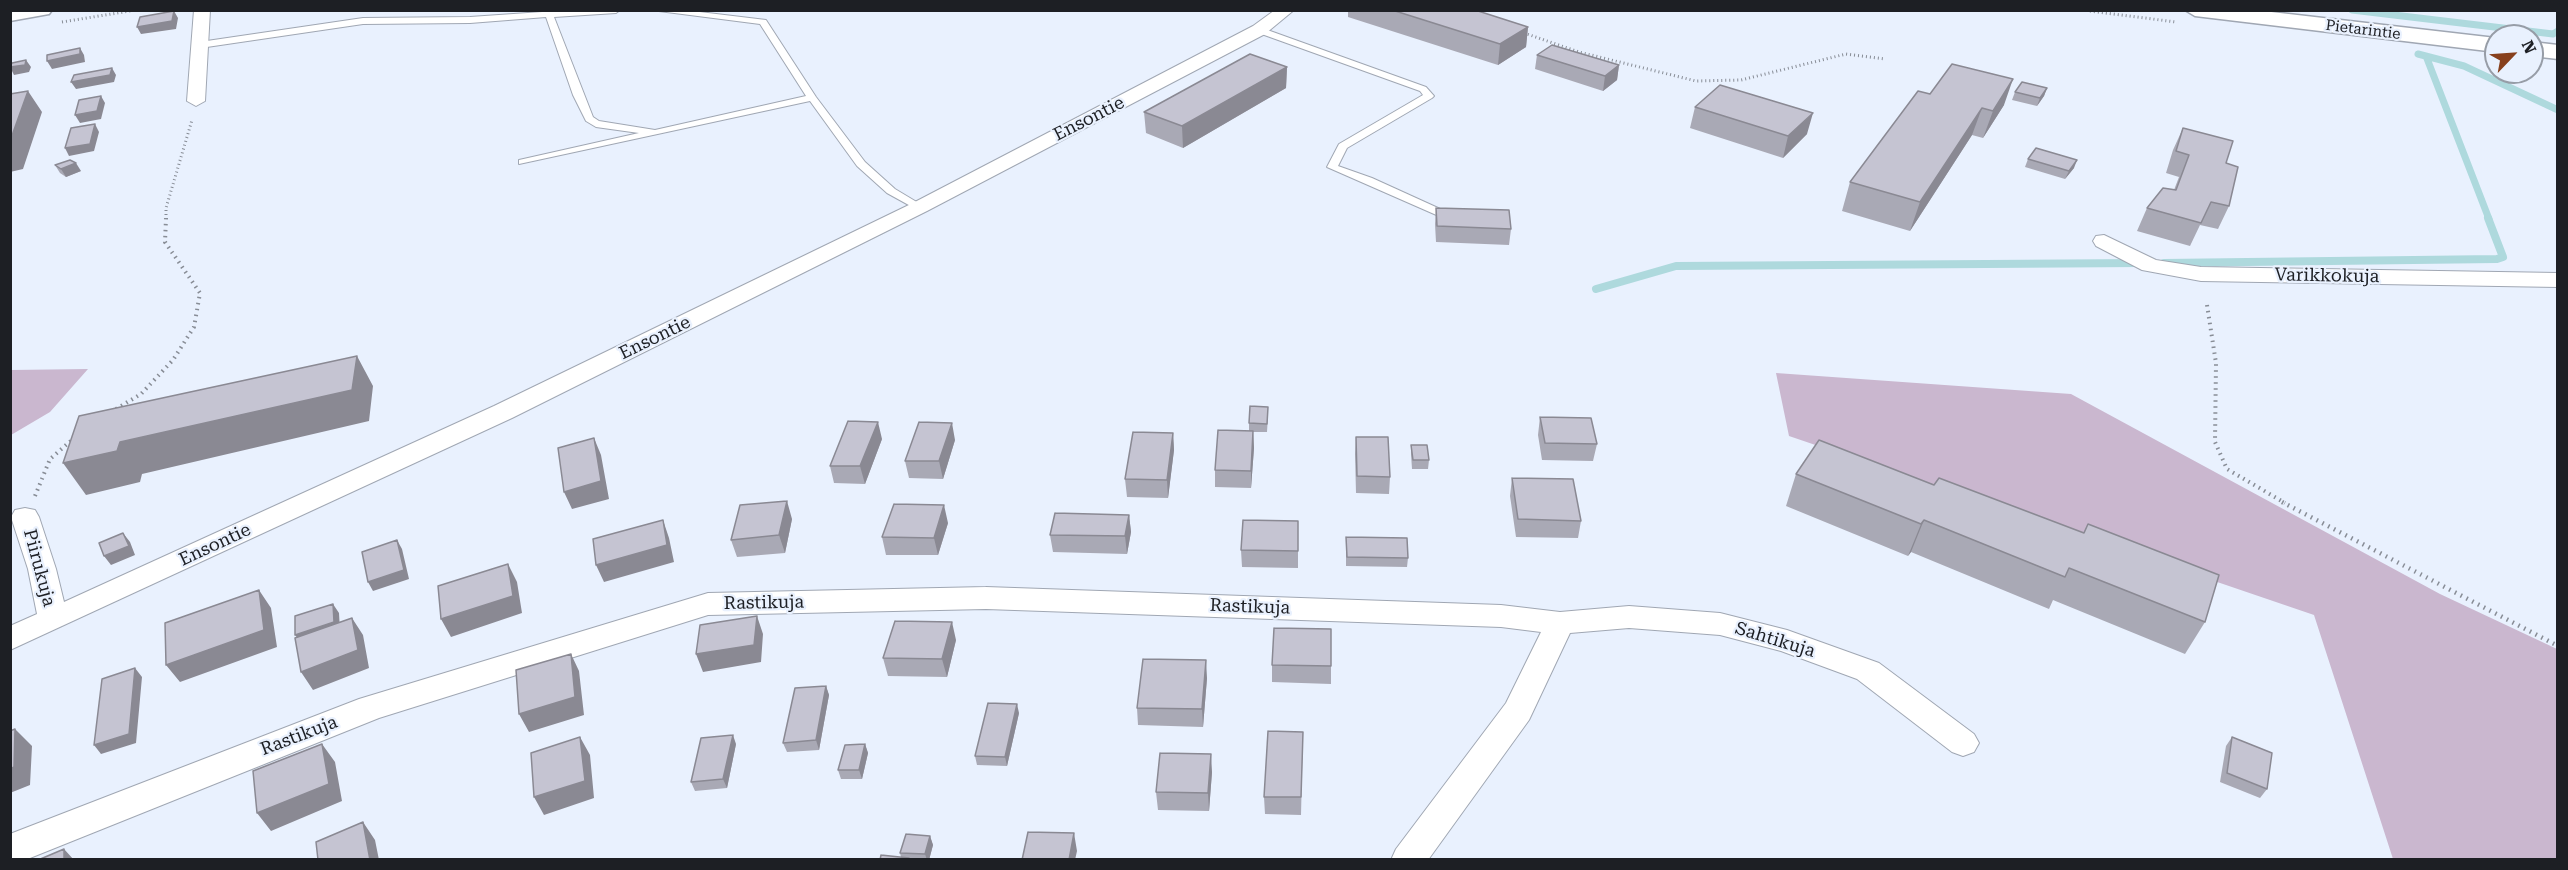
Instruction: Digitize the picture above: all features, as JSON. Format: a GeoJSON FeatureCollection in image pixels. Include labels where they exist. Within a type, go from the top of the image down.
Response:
{"type":"FeatureCollection","features":[{"type":"Feature","properties":{"kind":"main road","name":"Pietarintie"},"geometry":{"type":"LineString","coordinates":[[2195,10],[2484,44]]}},
{"type":"Feature","properties":{"kind":"main road"},"geometry":{"type":"LineString","coordinates":[[10,15],[50,17]]}},
{"type":"Feature","properties":{"kind":"street"},"geometry":{"type":"LineString","coordinates":[[196,101],[202,10]]}},
{"type":"Feature","properties":{"kind":"street","name":"Ensontie"},"geometry":{"type":"LineString","coordinates":[[10,639],[504,412],[920,207],[1259,30],[1286,10]]}},
{"type":"Feature","properties":{"kind":"street","name":"Varikkokuja"},"geometry":{"type":"LineString","coordinates":[[2104,241],[2150,265],[2201,274],[2558,280]]}},
{"type":"Feature","properties":{"kind":"street","name":"Piirukuja"},"geometry":{"type":"LineString","coordinates":[[25,517],[42,569],[53,620]]}},
{"type":"Feature","properties":{"kind":"street","name":"Rastikuja"},"geometry":{"type":"LineString","coordinates":[[10,850],[370,708],[708,604],[986,598],[1501,616],[1560,623]]}},
{"type":"Feature","properties":{"kind":"street","name":"Sahtikuja"},"geometry":{"type":"LineString","coordinates":[[1560,623],[1629,617],[1720,624],[1787,641],[1868,671],[1963,743]]}},
{"type":"Feature","properties":{"kind":"street"},"geometry":{"type":"LineString","coordinates":[[1408,860],[1518,711],[1560,623]]}},
{"type":"Feature","properties":{"kind":"lane"},"geometry":{"type":"LineString","coordinates":[[200,45],[363,21],[470,20],[616,10]]}},
{"type":"Feature","properties":{"kind":"lane"},"geometry":{"type":"LineString","coordinates":[[655,10],[763,22],[812,98],[861,164],[891,191],[920,207]]}},
{"type":"Feature","properties":{"kind":"lane"},"geometry":{"type":"LineString","coordinates":[[549,15],[589,119],[596,124],[609,127],[655,133]]}},
{"type":"Feature","properties":{"kind":"lane"},"geometry":{"type":"LineString","coordinates":[[1259,30],[1423,89],[1429,96],[1343,146],[1332,166],[1445,215]]}},
{"type":"Feature","properties":{"kind":"lane"},"geometry":{"type":"LineString","coordinates":[[523,162],[812,98]]}},
{"type":"Feature","properties":{"kind":"path"},"geometry":{"type":"LineString","coordinates":[[50,17],[136,10]]}},
{"type":"Feature","properties":{"kind":"path"},"geometry":{"type":"LineString","coordinates":[[1520,31],[1580,52],[1696,81],[1742,80],[1846,54],[1885,59]]}},
{"type":"Feature","properties":{"kind":"path"},"geometry":{"type":"LineString","coordinates":[[114,410],[141,394],[173,360],[194,327],[200,293],[165,242],[166,208],[189,135],[196,101]]}},
{"type":"Feature","properties":{"kind":"path"},"geometry":{"type":"LineString","coordinates":[[2207,305],[2216,363],[2215,441],[2227,469],[2261,491],[2497,612],[2558,646]]}},
{"type":"Feature","properties":{"kind":"path"},"geometry":{"type":"LineString","coordinates":[[25,517],[50,459],[80,433]]}},
{"type":"Feature","properties":{"kind":"shaded area"},"geometry":{"type":"Polygon","coordinates":[[[88,369],[50,412],[11,435],[11,370],[88,369]]]}},
{"type":"Feature","properties":{"kind":"shaded area"},"geometry":{"type":"Polygon","coordinates":[[[1776,373],[2071,394],[2440,594],[2557,649],[2557,859],[2393,859],[2314,615],[1789,436],[1776,373]]]}},
{"type":"Feature","properties":{"kind":"building"},"geometry":{"type":"Polygon","coordinates":[[[1392,10],[1475,10],[1528,27],[1500,44],[1392,10]]]}},
{"type":"Feature","properties":{"kind":"building"},"geometry":{"type":"Polygon","coordinates":[[[174,11],[172,21],[137,27],[140,17],[174,11]]]}},
{"type":"Feature","properties":{"kind":"building"},"geometry":{"type":"Polygon","coordinates":[[[1552,45],[1619,65],[1605,76],[1537,55],[1552,45]]]}},
{"type":"Feature","properties":{"kind":"building"},"geometry":{"type":"Polygon","coordinates":[[[80,48],[80,54],[47,61],[47,55],[80,48]]]}},
{"type":"Feature","properties":{"kind":"building"},"geometry":{"type":"Polygon","coordinates":[[[1250,54],[1287,67],[1182,126],[1144,112],[1250,54]]]}},
{"type":"Feature","properties":{"kind":"building"},"geometry":{"type":"Polygon","coordinates":[[[26,60],[25,65],[10,67],[12,63],[26,60]]]}},
{"type":"Feature","properties":{"kind":"building"},"geometry":{"type":"Polygon","coordinates":[[[1952,64],[2013,79],[1993,111],[1982,108],[1920,202],[1850,182],[1918,91],[1930,94],[1952,64]]]}},
{"type":"Feature","properties":{"kind":"building"},"geometry":{"type":"Polygon","coordinates":[[[112,68],[110,75],[71,82],[74,75],[112,68]]]}},
{"type":"Feature","properties":{"kind":"building"},"geometry":{"type":"Polygon","coordinates":[[[2022,82],[2047,88],[2040,98],[2015,92],[2022,82]]]}},
{"type":"Feature","properties":{"kind":"building"},"geometry":{"type":"Polygon","coordinates":[[[1720,85],[1813,113],[1788,136],[1695,107],[1720,85]]]}},
{"type":"Feature","properties":{"kind":"building"},"geometry":{"type":"Polygon","coordinates":[[[28,91],[10,141],[10,94],[28,91]]]}},
{"type":"Feature","properties":{"kind":"building"},"geometry":{"type":"Polygon","coordinates":[[[101,96],[97,111],[75,115],[79,100],[101,96]]]}},
{"type":"Feature","properties":{"kind":"building"},"geometry":{"type":"Polygon","coordinates":[[[95,124],[90,144],[65,148],[71,128],[95,124]]]}},
{"type":"Feature","properties":{"kind":"building"},"geometry":{"type":"Polygon","coordinates":[[[2183,128],[2233,141],[2226,163],[2238,167],[2229,206],[2211,202],[2201,223],[2147,208],[2163,188],[2176,190],[2189,155],[2176,151],[2183,128]]]}},
{"type":"Feature","properties":{"kind":"building"},"geometry":{"type":"Polygon","coordinates":[[[2036,148],[2077,160],[2069,171],[2028,159],[2036,148]]]}},
{"type":"Feature","properties":{"kind":"building"},"geometry":{"type":"Polygon","coordinates":[[[70,160],[76,163],[61,169],[55,165],[70,160]]]}},
{"type":"Feature","properties":{"kind":"building"},"geometry":{"type":"Polygon","coordinates":[[[1436,208],[1509,210],[1511,229],[1437,226],[1436,208]]]}},
{"type":"Feature","properties":{"kind":"building"},"geometry":{"type":"Polygon","coordinates":[[[357,356],[352,390],[120,442],[117,451],[63,463],[79,416],[357,356]]]}},
{"type":"Feature","properties":{"kind":"building"},"geometry":{"type":"Polygon","coordinates":[[[1250,406],[1268,407],[1267,424],[1249,423],[1250,406]]]}},
{"type":"Feature","properties":{"kind":"building"},"geometry":{"type":"Polygon","coordinates":[[[1540,417],[1591,418],[1597,444],[1545,443],[1540,417]]]}},
{"type":"Feature","properties":{"kind":"building"},"geometry":{"type":"Polygon","coordinates":[[[848,421],[878,422],[860,466],[830,466],[848,421]]]}},
{"type":"Feature","properties":{"kind":"building"},"geometry":{"type":"Polygon","coordinates":[[[919,422],[952,423],[939,461],[905,461],[919,422]]]}},
{"type":"Feature","properties":{"kind":"building"},"geometry":{"type":"Polygon","coordinates":[[[1218,430],[1253,431],[1251,471],[1215,470],[1218,430]]]}},
{"type":"Feature","properties":{"kind":"building"},"geometry":{"type":"Polygon","coordinates":[[[1133,432],[1173,433],[1167,480],[1125,479],[1133,432]]]}},
{"type":"Feature","properties":{"kind":"building"},"geometry":{"type":"Polygon","coordinates":[[[1356,437],[1388,437],[1390,477],[1357,476],[1356,437]]]}},
{"type":"Feature","properties":{"kind":"building"},"geometry":{"type":"Polygon","coordinates":[[[594,438],[601,481],[564,492],[558,448],[594,438]]]}},
{"type":"Feature","properties":{"kind":"building"},"geometry":{"type":"Polygon","coordinates":[[[1819,440],[1934,485],[1939,478],[2084,533],[2088,524],[2219,575],[2205,622],[2069,568],[2065,577],[1924,520],[1921,524],[1796,474],[1819,440]]]}},
{"type":"Feature","properties":{"kind":"building"},"geometry":{"type":"Polygon","coordinates":[[[1411,445],[1427,445],[1429,460],[1413,460],[1411,445]]]}},
{"type":"Feature","properties":{"kind":"building"},"geometry":{"type":"Polygon","coordinates":[[[1512,478],[1573,479],[1581,521],[1518,519],[1512,478]]]}},
{"type":"Feature","properties":{"kind":"building"},"geometry":{"type":"Polygon","coordinates":[[[787,501],[779,535],[731,540],[740,505],[787,501]]]}},
{"type":"Feature","properties":{"kind":"building"},"geometry":{"type":"Polygon","coordinates":[[[894,504],[944,505],[934,538],[882,537],[894,504]]]}},
{"type":"Feature","properties":{"kind":"building"},"geometry":{"type":"Polygon","coordinates":[[[1055,513],[1129,515],[1125,536],[1050,535],[1055,513]]]}},
{"type":"Feature","properties":{"kind":"building"},"geometry":{"type":"Polygon","coordinates":[[[663,520],[667,545],[596,565],[593,539],[663,520]]]}},
{"type":"Feature","properties":{"kind":"building"},"geometry":{"type":"Polygon","coordinates":[[[1243,520],[1298,521],[1298,551],[1241,550],[1243,520]]]}},
{"type":"Feature","properties":{"kind":"building"},"geometry":{"type":"Polygon","coordinates":[[[123,533],[129,546],[104,556],[99,543],[123,533]]]}},
{"type":"Feature","properties":{"kind":"building"},"geometry":{"type":"Polygon","coordinates":[[[1346,537],[1407,538],[1408,558],[1347,557],[1346,537]]]}},
{"type":"Feature","properties":{"kind":"building"},"geometry":{"type":"Polygon","coordinates":[[[397,540],[404,570],[368,582],[362,552],[397,540]]]}},
{"type":"Feature","properties":{"kind":"building"},"geometry":{"type":"Polygon","coordinates":[[[508,564],[513,596],[441,619],[438,586],[508,564]]]}},
{"type":"Feature","properties":{"kind":"building"},"geometry":{"type":"Polygon","coordinates":[[[259,590],[264,630],[166,665],[165,623],[259,590]]]}},
{"type":"Feature","properties":{"kind":"building"},"geometry":{"type":"Polygon","coordinates":[[[333,604],[334,622],[295,635],[295,616],[333,604]]]}},
{"type":"Feature","properties":{"kind":"building"},"geometry":{"type":"Polygon","coordinates":[[[757,616],[754,645],[696,654],[700,625],[757,616]]]}},
{"type":"Feature","properties":{"kind":"building"},"geometry":{"type":"Polygon","coordinates":[[[352,618],[358,650],[301,672],[295,638],[352,618]]]}},
{"type":"Feature","properties":{"kind":"building"},"geometry":{"type":"Polygon","coordinates":[[[895,621],[952,622],[942,659],[883,658],[895,621]]]}},
{"type":"Feature","properties":{"kind":"building"},"geometry":{"type":"Polygon","coordinates":[[[1274,628],[1331,629],[1331,666],[1272,665],[1274,628]]]}},
{"type":"Feature","properties":{"kind":"building"},"geometry":{"type":"Polygon","coordinates":[[[571,654],[575,697],[519,714],[516,670],[571,654]]]}},
{"type":"Feature","properties":{"kind":"building"},"geometry":{"type":"Polygon","coordinates":[[[1143,659],[1206,660],[1202,709],[1137,708],[1143,659]]]}},
{"type":"Feature","properties":{"kind":"building"},"geometry":{"type":"Polygon","coordinates":[[[135,668],[129,734],[94,745],[102,679],[135,668]]]}},
{"type":"Feature","properties":{"kind":"building"},"geometry":{"type":"Polygon","coordinates":[[[826,686],[816,740],[783,743],[795,688],[826,686]]]}},
{"type":"Feature","properties":{"kind":"building"},"geometry":{"type":"Polygon","coordinates":[[[988,703],[1017,704],[1005,757],[975,756],[988,703]]]}},
{"type":"Feature","properties":{"kind":"building"},"geometry":{"type":"Polygon","coordinates":[[[15,729],[14,767],[10,769],[10,731],[15,729]]]}},
{"type":"Feature","properties":{"kind":"building"},"geometry":{"type":"Polygon","coordinates":[[[1268,731],[1303,732],[1301,797],[1264,797],[1268,731]]]}},
{"type":"Feature","properties":{"kind":"building"},"geometry":{"type":"Polygon","coordinates":[[[733,735],[723,779],[691,782],[701,738],[733,735]]]}},
{"type":"Feature","properties":{"kind":"building"},"geometry":{"type":"Polygon","coordinates":[[[580,737],[585,781],[534,797],[531,753],[580,737]]]}},
{"type":"Feature","properties":{"kind":"building"},"geometry":{"type":"Polygon","coordinates":[[[2232,737],[2272,753],[2267,789],[2227,773],[2232,737]]]}},
{"type":"Feature","properties":{"kind":"building"},"geometry":{"type":"Polygon","coordinates":[[[322,744],[329,784],[257,813],[253,771],[322,744]]]}},
{"type":"Feature","properties":{"kind":"building"},"geometry":{"type":"Polygon","coordinates":[[[865,744],[859,770],[838,770],[845,745],[865,744]]]}},
{"type":"Feature","properties":{"kind":"building"},"geometry":{"type":"Polygon","coordinates":[[[1160,753],[1211,754],[1208,793],[1156,792],[1160,753]]]}},
{"type":"Feature","properties":{"kind":"building"},"geometry":{"type":"Polygon","coordinates":[[[363,822],[370,860],[318,860],[316,842],[363,822]]]}},
{"type":"Feature","properties":{"kind":"building"},"geometry":{"type":"Polygon","coordinates":[[[1028,832],[1074,833],[1069,860],[1022,860],[1028,832]]]}},
{"type":"Feature","properties":{"kind":"building"},"geometry":{"type":"Polygon","coordinates":[[[906,834],[930,836],[925,854],[900,853],[906,834]]]}},
{"type":"Feature","properties":{"kind":"building"},"geometry":{"type":"Polygon","coordinates":[[[64,849],[64,860],[38,860],[64,849]]]}},
{"type":"Feature","properties":{"kind":"building"},"geometry":{"type":"Polygon","coordinates":[[[881,855],[909,858],[908,860],[880,860],[881,855]]]}},
{"type":"Feature","properties":{"kind":"waterway"},"geometry":{"type":"LineString","coordinates":[[2352,10],[2553,34],[2558,31]]}},
{"type":"Feature","properties":{"kind":"waterway"},"geometry":{"type":"LineString","coordinates":[[2418,54],[2426,56]]}},
{"type":"Feature","properties":{"kind":"waterway"},"geometry":{"type":"LineString","coordinates":[[2426,56],[2464,66],[2558,110]]}},
{"type":"Feature","properties":{"kind":"waterway"},"geometry":{"type":"LineString","coordinates":[[2426,56],[2489,219]]}},
{"type":"Feature","properties":{"kind":"waterway"},"geometry":{"type":"LineString","coordinates":[[2164,263],[2497,259],[2503,257],[2488,218]]}},
{"type":"Feature","properties":{"kind":"waterway"},"geometry":{"type":"LineString","coordinates":[[1596,289],[1676,266],[2141,263]]}}]}
